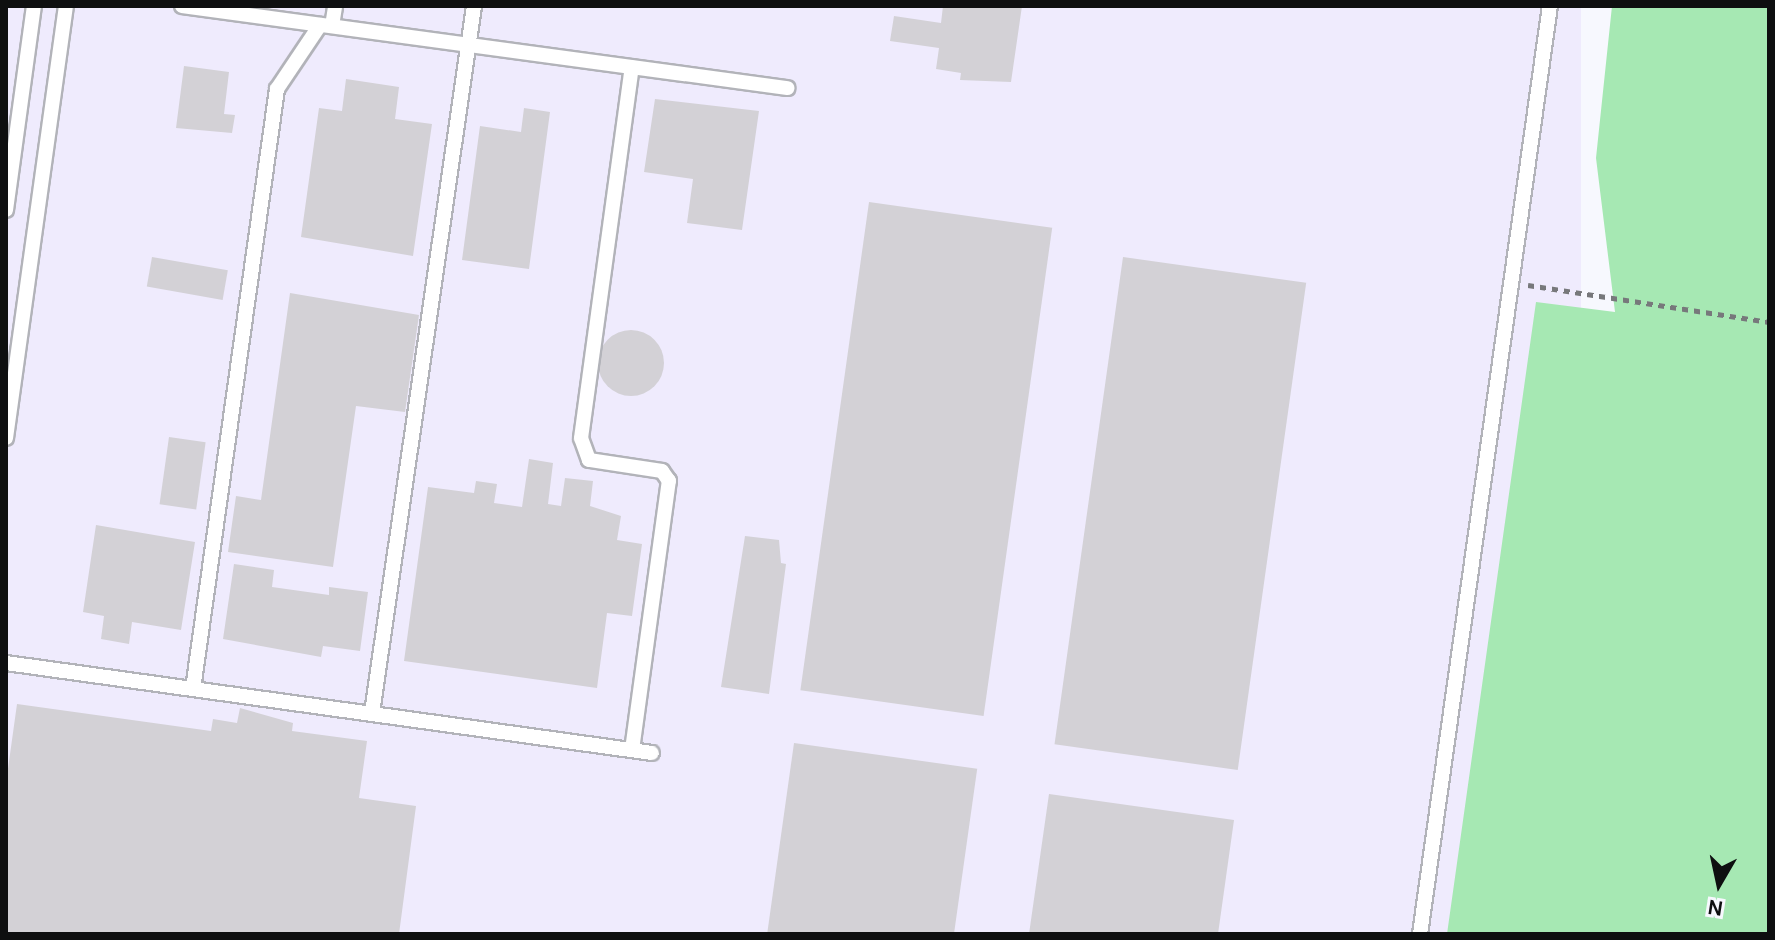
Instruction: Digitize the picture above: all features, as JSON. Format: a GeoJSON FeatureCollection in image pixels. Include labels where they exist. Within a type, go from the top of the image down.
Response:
{"type":"FeatureCollection","features":[{"type":"Feature","properties":{"kind":"lane"},"geometry":{"type":"LineString","coordinates":[[6,210],[34,6]]}},
{"type":"Feature","properties":{"kind":"lane"},"geometry":{"type":"LineString","coordinates":[[6,438],[66,6]]}},
{"type":"Feature","properties":{"kind":"lane"},"geometry":{"type":"LineString","coordinates":[[182,6],[787,88]]}},
{"type":"Feature","properties":{"kind":"lane"},"geometry":{"type":"LineString","coordinates":[[193,689],[277,89],[326,26],[335,6]]}},
{"type":"Feature","properties":{"kind":"lane"},"geometry":{"type":"LineString","coordinates":[[372,713],[474,6]]}},
{"type":"Feature","properties":{"kind":"lane"},"geometry":{"type":"LineString","coordinates":[[1420,934],[1515,284],[1550,6]]}},
{"type":"Feature","properties":{"kind":"lane"},"geometry":{"type":"LineString","coordinates":[[632,67],[581,438],[589,460],[662,471],[669,481],[632,750]]}},
{"type":"Feature","properties":{"kind":"lane"},"geometry":{"type":"LineString","coordinates":[[6,663],[652,753]]}},
{"type":"Feature","properties":{"kind":"path"},"geometry":{"type":"LineString","coordinates":[[1515,284],[1769,322]]}},
{"type":"Feature","properties":{"kind":"shaded area"},"geometry":{"type":"Polygon","coordinates":[[[6,6],[1581,6],[1581,934],[6,934],[6,6]]]}},
{"type":"Feature","properties":{"kind":"green space"},"geometry":{"type":"Polygon","coordinates":[[[1612,6],[1769,6],[1769,934],[1447,934],[1536,302],[1615,312],[1596,158],[1612,6]]]}},
{"type":"Feature","properties":{"kind":"building"},"geometry":{"type":"Polygon","coordinates":[[[943,6],[1022,6],[1011,82],[960,80],[961,73],[936,69],[939,48],[890,41],[894,16],[941,23],[943,6]]]}},
{"type":"Feature","properties":{"kind":"building"},"geometry":{"type":"Polygon","coordinates":[[[184,66],[229,72],[224,114],[235,115],[232,133],[176,128],[184,66]]]}},
{"type":"Feature","properties":{"kind":"building"},"geometry":{"type":"Polygon","coordinates":[[[346,79],[399,87],[395,119],[432,124],[413,256],[301,237],[319,108],[342,111],[346,79]]]}},
{"type":"Feature","properties":{"kind":"building"},"geometry":{"type":"Polygon","coordinates":[[[655,99],[759,111],[742,230],[687,223],[693,179],[644,172],[655,99]]]}},
{"type":"Feature","properties":{"kind":"building"},"geometry":{"type":"Polygon","coordinates":[[[524,108],[550,112],[529,269],[462,260],[480,126],[521,132],[524,108]]]}},
{"type":"Feature","properties":{"kind":"building"},"geometry":{"type":"Polygon","coordinates":[[[869,202],[1052,228],[984,716],[800,690],[869,202]]]}},
{"type":"Feature","properties":{"kind":"building"},"geometry":{"type":"Polygon","coordinates":[[[152,257],[228,270],[223,300],[147,287],[152,257]]]}},
{"type":"Feature","properties":{"kind":"building"},"geometry":{"type":"Polygon","coordinates":[[[1123,257],[1306,283],[1238,770],[1055,744],[1123,257]]]}},
{"type":"Feature","properties":{"kind":"building"},"geometry":{"type":"Polygon","coordinates":[[[290,293],[419,315],[405,412],[356,406],[333,567],[228,552],[236,496],[261,500],[290,293]]]}},
{"type":"Feature","properties":{"kind":"building"},"geometry":{"type":"Polygon","coordinates":[[[631,330],[654,340],[664,363],[654,386],[631,396],[608,386],[598,363],[608,340],[631,330]]]}},
{"type":"Feature","properties":{"kind":"building"},"geometry":{"type":"Polygon","coordinates":[[[169,437],[206,442],[196,509],[160,504],[169,437]]]}},
{"type":"Feature","properties":{"kind":"building"},"geometry":{"type":"Polygon","coordinates":[[[529,459],[553,463],[548,504],[561,506],[565,478],[593,481],[590,506],[621,516],[617,540],[642,544],[632,616],[607,613],[597,688],[404,661],[428,487],[474,493],[476,481],[497,484],[494,503],[522,507],[529,459]]]}},
{"type":"Feature","properties":{"kind":"building"},"geometry":{"type":"Polygon","coordinates":[[[96,525],[195,542],[181,630],[132,622],[129,644],[101,639],[104,616],[83,612],[96,525]]]}},
{"type":"Feature","properties":{"kind":"building"},"geometry":{"type":"Polygon","coordinates":[[[745,536],[779,540],[781,563],[786,564],[769,694],[721,687],[745,536]]]}},
{"type":"Feature","properties":{"kind":"building"},"geometry":{"type":"Polygon","coordinates":[[[234,564],[274,570],[272,587],[329,595],[329,587],[368,592],[360,651],[323,646],[321,657],[223,639],[234,564]]]}},
{"type":"Feature","properties":{"kind":"building"},"geometry":{"type":"Polygon","coordinates":[[[17,704],[211,731],[213,719],[237,723],[240,708],[293,723],[292,731],[367,741],[359,798],[416,806],[399,934],[6,934],[6,783],[17,704]]]}},
{"type":"Feature","properties":{"kind":"building"},"geometry":{"type":"Polygon","coordinates":[[[794,743],[977,769],[954,934],[767,934],[794,743]]]}},
{"type":"Feature","properties":{"kind":"building"},"geometry":{"type":"Polygon","coordinates":[[[1049,794],[1234,820],[1218,934],[1029,934],[1049,794]]]}}]}
